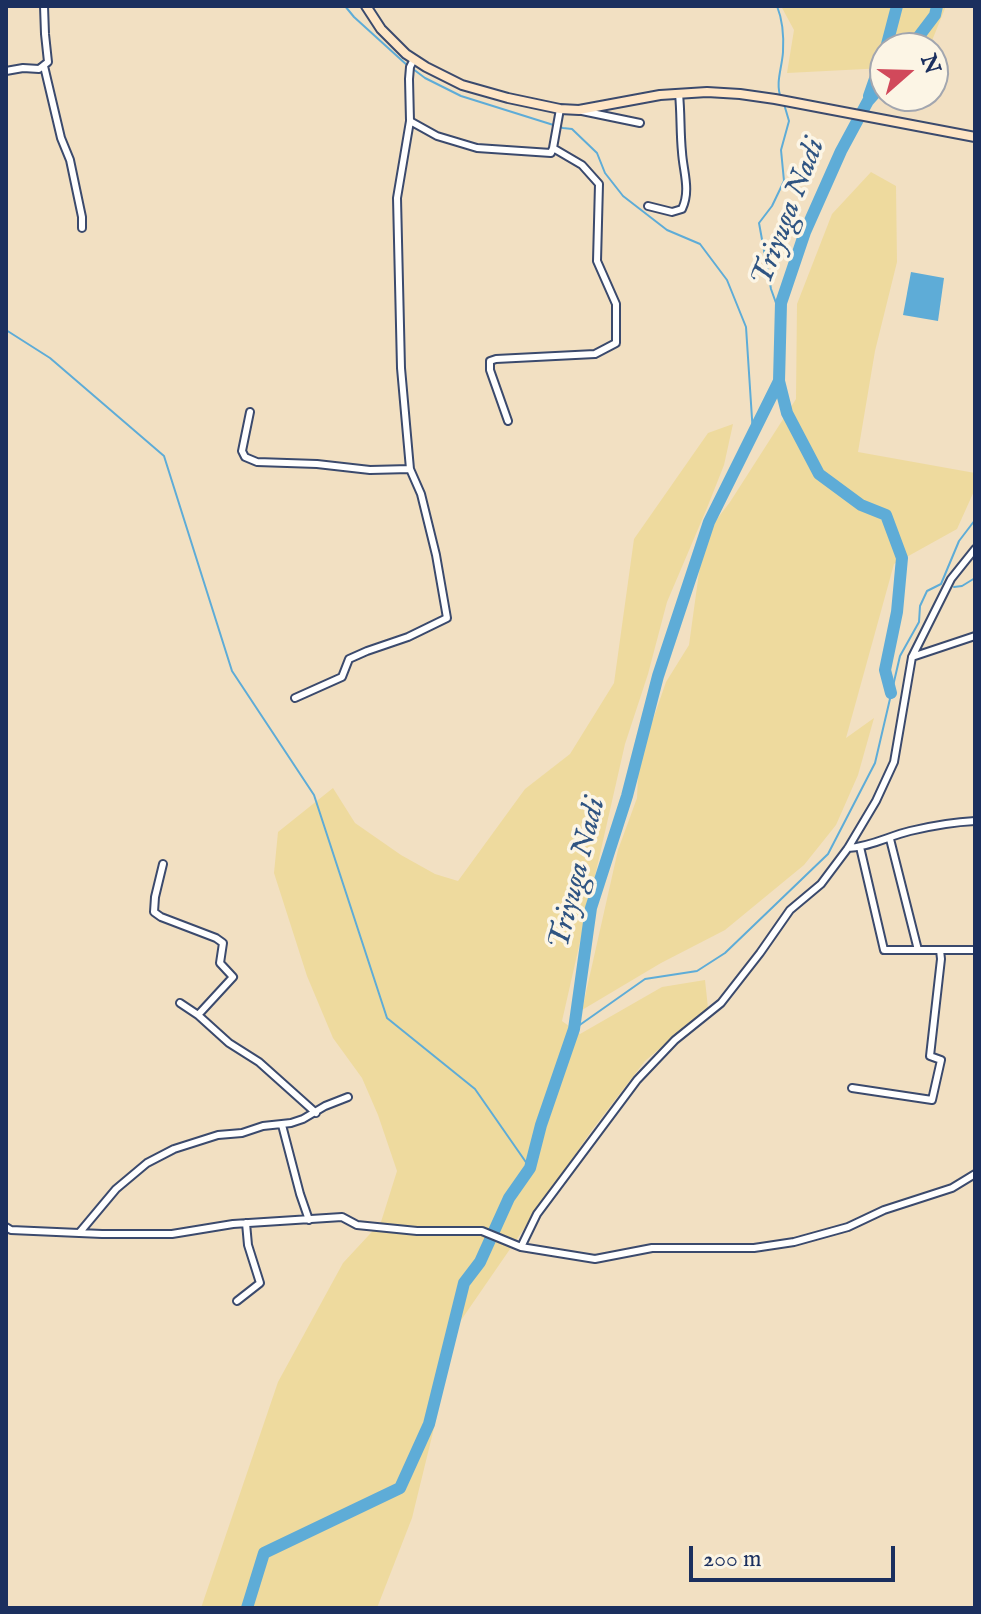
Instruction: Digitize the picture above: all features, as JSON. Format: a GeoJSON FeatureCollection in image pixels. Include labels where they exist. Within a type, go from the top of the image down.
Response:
{"type":"FeatureCollection","features":[{"type":"Feature","properties":{"kind":"main road"},"geometry":{"type":"LineString","coordinates":[[366,6],[381,29],[406,54],[426,67],[462,85],[508,98],[579,110],[660,95],[718,93],[775,99],[975,137]]}},
{"type":"Feature","properties":{"kind":"street"},"geometry":{"type":"LineString","coordinates":[[6,71],[39,69],[48,62],[44,6]]}},
{"type":"Feature","properties":{"kind":"street"},"geometry":{"type":"LineString","coordinates":[[295,698],[342,677],[349,659],[408,637],[447,618],[421,494],[410,469],[401,353],[397,198],[410,121],[409,79],[414,59]]}},
{"type":"Feature","properties":{"kind":"street"},"geometry":{"type":"LineString","coordinates":[[44,66],[61,138],[70,160],[82,228]]}},
{"type":"Feature","properties":{"kind":"street"},"geometry":{"type":"LineString","coordinates":[[648,206],[672,212],[682,209],[685,203],[687,184],[682,155],[679,94]]}},
{"type":"Feature","properties":{"kind":"street"},"geometry":{"type":"LineString","coordinates":[[410,121],[437,136],[477,148],[551,153],[560,109]]}},
{"type":"Feature","properties":{"kind":"street"},"geometry":{"type":"LineString","coordinates":[[579,110],[640,123]]}},
{"type":"Feature","properties":{"kind":"street"},"geometry":{"type":"LineString","coordinates":[[508,421],[490,370],[490,361],[595,354],[616,343],[616,304],[597,261],[599,184],[582,165],[553,148]]}},
{"type":"Feature","properties":{"kind":"street"},"geometry":{"type":"LineString","coordinates":[[250,412],[242,451],[245,457],[257,462],[370,470],[410,469]]}},
{"type":"Feature","properties":{"kind":"street"},"geometry":{"type":"LineString","coordinates":[[521,1247],[537,1214],[637,1080],[675,1040],[721,1003],[790,910],[821,884],[848,848],[876,801],[894,762],[912,657],[951,579],[975,549]]}},
{"type":"Feature","properties":{"kind":"street"},"geometry":{"type":"LineString","coordinates":[[912,657],[975,636]]}},
{"type":"Feature","properties":{"kind":"street"},"geometry":{"type":"LineString","coordinates":[[848,848],[907,832],[975,821]]}},
{"type":"Feature","properties":{"kind":"street"},"geometry":{"type":"LineString","coordinates":[[890,839],[918,950]]}},
{"type":"Feature","properties":{"kind":"street"},"geometry":{"type":"LineString","coordinates":[[860,847],[884,950],[975,950]]}},
{"type":"Feature","properties":{"kind":"street"},"geometry":{"type":"LineString","coordinates":[[163,864],[154,912],[223,943],[220,963],[233,977],[198,1015]]}},
{"type":"Feature","properties":{"kind":"street"},"geometry":{"type":"LineString","coordinates":[[852,1088],[932,1100],[941,1060],[930,1056],[940,950]]}},
{"type":"Feature","properties":{"kind":"street"},"geometry":{"type":"LineString","coordinates":[[180,1003],[229,1043],[259,1062],[316,1113]]}},
{"type":"Feature","properties":{"kind":"street"},"geometry":{"type":"LineString","coordinates":[[80,1232],[116,1189],[147,1163],[174,1149],[218,1135],[242,1133],[303,1119],[348,1097]]}},
{"type":"Feature","properties":{"kind":"street"},"geometry":{"type":"LineString","coordinates":[[282,1125],[309,1220]]}},
{"type":"Feature","properties":{"kind":"street"},"geometry":{"type":"LineString","coordinates":[[6,1227],[11,1230],[172,1234],[246,1223],[342,1217],[357,1225],[417,1231],[482,1231],[521,1247],[595,1259],[652,1248],[754,1248],[794,1242],[848,1227],[884,1210],[952,1188],[975,1174]]}},
{"type":"Feature","properties":{"kind":"street"},"geometry":{"type":"LineString","coordinates":[[237,1301],[260,1283],[248,1245],[246,1223]]}},
{"type":"Feature","properties":{"kind":"sand"},"geometry":{"type":"Polygon","coordinates":[[[781,6],[946,6],[935,32],[869,32],[869,69],[787,73],[794,30],[781,6]]]}},
{"type":"Feature","properties":{"kind":"sand"},"geometry":{"type":"Polygon","coordinates":[[[871,172],[896,186],[897,262],[875,351],[858,452],[975,473],[975,489],[957,529],[894,564],[846,738],[874,718],[858,775],[836,825],[804,865],[725,930],[661,963],[582,1010],[618,850],[637,798],[639,754],[666,682],[689,645],[704,536],[730,502],[796,399],[797,304],[832,214],[871,172]]]}},
{"type":"Feature","properties":{"kind":"sand"},"geometry":{"type":"Polygon","coordinates":[[[733,424],[724,465],[667,602],[625,744],[562,1021],[580,1034],[662,987],[705,980],[708,1008],[645,1061],[592,1130],[446,1342],[435,1424],[412,1518],[377,1608],[201,1608],[278,1382],[343,1263],[381,1222],[397,1171],[362,1078],[333,1038],[307,976],[274,873],[278,832],[333,788],[355,823],[401,855],[435,874],[458,881],[525,789],[570,754],[614,683],[634,539],[708,433],[733,424]]]}},
{"type":"Feature","properties":{"kind":"water"},"geometry":{"type":"Polygon","coordinates":[[[911,272],[944,278],[938,321],[903,315],[911,272]]]}},
{"type":"Feature","properties":{"kind":"waterway"},"geometry":{"type":"LineString","coordinates":[[345,6],[408,66]]}},
{"type":"Feature","properties":{"kind":"waterway"},"geometry":{"type":"LineString","coordinates":[[777,6],[783,34],[779,81],[781,98]]}},
{"type":"Feature","properties":{"kind":"waterway"},"geometry":{"type":"LineString","coordinates":[[890,32],[897,6]]}},
{"type":"Feature","properties":{"kind":"waterway","name":"Triyuga Nadi"},"geometry":{"type":"LineString","coordinates":[[922,32],[935,15],[937,6]]}},
{"type":"Feature","properties":{"kind":"waterway"},"geometry":{"type":"LineString","coordinates":[[413,69],[461,96],[572,129],[597,153],[605,173],[623,196],[667,230],[700,244],[727,280],[746,327],[753,434]]}},
{"type":"Feature","properties":{"kind":"waterway","name":"Triyuga Nadi"},"geometry":{"type":"LineString","coordinates":[[247,1608],[264,1553],[400,1488],[429,1424],[464,1283],[480,1262],[509,1198],[530,1168],[541,1125],[574,1029],[591,908],[627,796],[658,676],[709,522],[779,381],[781,303],[805,232],[841,151],[869,100]]}},
{"type":"Feature","properties":{"kind":"waterway"},"geometry":{"type":"LineString","coordinates":[[781,317],[771,289],[759,223],[772,206],[784,181],[781,150],[789,121],[784,104]]}},
{"type":"Feature","properties":{"kind":"waterway"},"geometry":{"type":"LineString","coordinates":[[6,330],[50,358],[164,456],[232,671],[314,795],[387,1018],[475,1089],[530,1168]]}},
{"type":"Feature","properties":{"kind":"waterway"},"geometry":{"type":"LineString","coordinates":[[779,381],[787,413],[819,474],[861,505],[886,515],[902,558],[897,612],[885,670],[891,693]]}},
{"type":"Feature","properties":{"kind":"waterway"},"geometry":{"type":"LineString","coordinates":[[574,1029],[645,979],[697,971],[725,953],[828,854],[875,763],[900,656],[919,622],[920,606],[927,591],[941,584],[959,541],[975,520]]}},
{"type":"Feature","properties":{"kind":"waterway"},"geometry":{"type":"LineString","coordinates":[[954,587],[975,578]]}}]}
